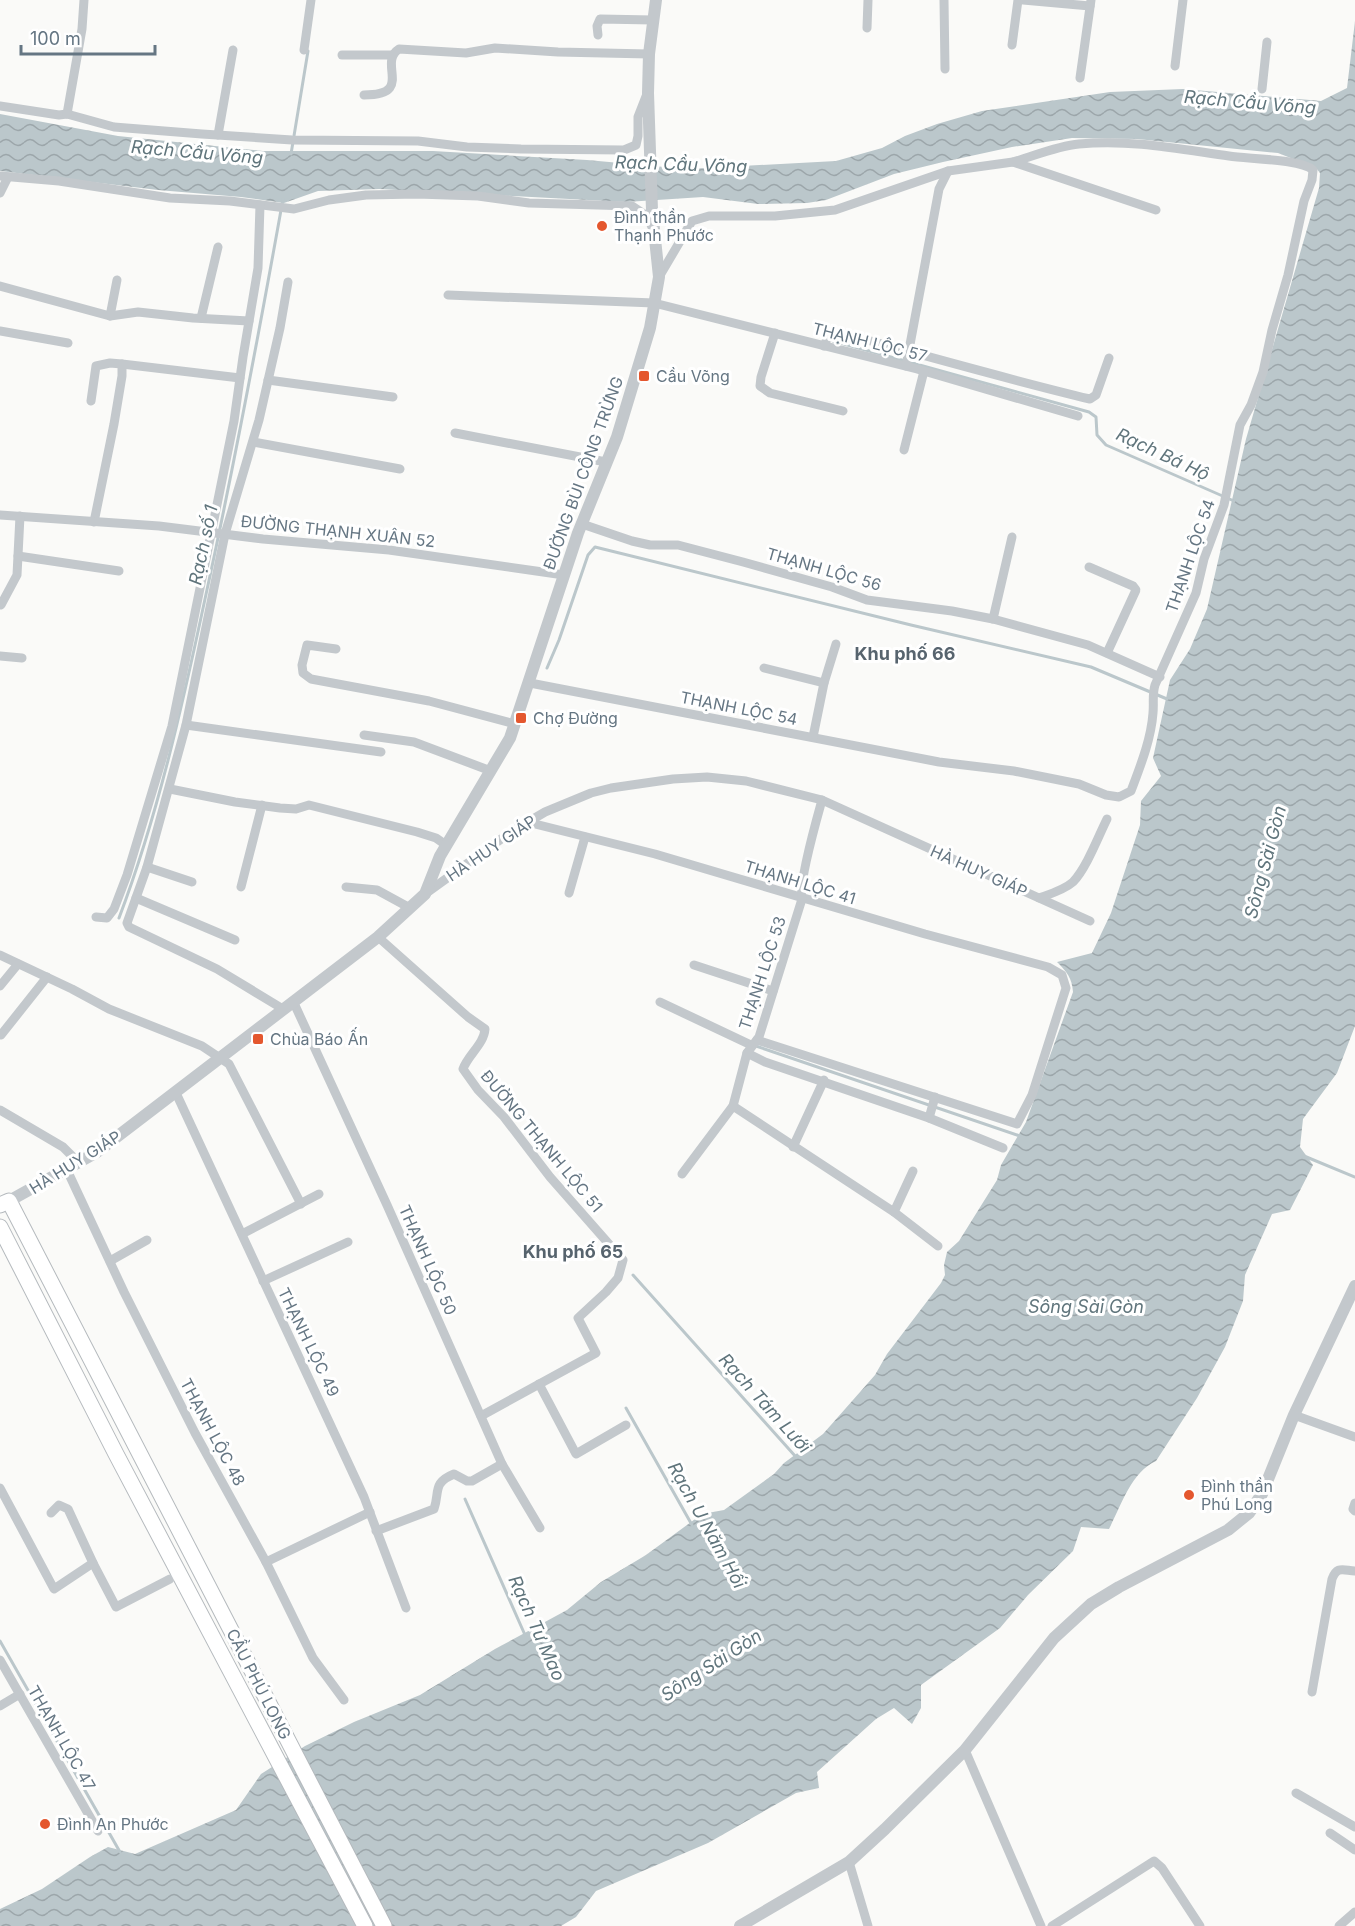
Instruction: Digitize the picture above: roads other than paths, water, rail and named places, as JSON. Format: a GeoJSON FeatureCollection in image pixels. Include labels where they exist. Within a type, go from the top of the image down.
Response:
{"type":"FeatureCollection","features":[{"type":"Feature","properties":{"kind":"main road","name":"CẦU PHÚ LONG"},"geometry":{"type":"LineString","coordinates":[[4,1203],[133,1441],[384,1926]]}},
{"type":"Feature","properties":{"kind":"main road","name":"CẦU PHÚ LONG"},"geometry":{"type":"LineString","coordinates":[[0,1227],[116,1454],[365,1926]]}},
{"type":"Feature","properties":{"kind":"street"},"geometry":{"type":"LineString","coordinates":[[67,114],[82,29],[84,0]]}},
{"type":"Feature","properties":{"kind":"street"},"geometry":{"type":"LineString","coordinates":[[304,50],[311,0]]}},
{"type":"Feature","properties":{"kind":"street","name":"ĐƯỜNG BÙI CÔNG TRỪNG"},"geometry":{"type":"LineString","coordinates":[[425,894],[446,845],[510,738],[582,524],[617,437],[650,328],[659,277],[652,210],[648,93],[649,54],[656,0]]}},
{"type":"Feature","properties":{"kind":"street"},"geometry":{"type":"LineString","coordinates":[[867,28],[868,0]]}},
{"type":"Feature","properties":{"kind":"street"},"geometry":{"type":"LineString","coordinates":[[944,0],[945,69]]}},
{"type":"Feature","properties":{"kind":"street"},"geometry":{"type":"LineString","coordinates":[[1012,45],[1018,0]]}},
{"type":"Feature","properties":{"kind":"street"},"geometry":{"type":"LineString","coordinates":[[1023,0],[1091,3],[1080,78]]}},
{"type":"Feature","properties":{"kind":"street"},"geometry":{"type":"LineString","coordinates":[[1175,66],[1183,0]]}},
{"type":"Feature","properties":{"kind":"street"},"geometry":{"type":"LineString","coordinates":[[597,35],[600,19],[654,20]]}},
{"type":"Feature","properties":{"kind":"street"},"geometry":{"type":"LineString","coordinates":[[1262,89],[1267,42]]}},
{"type":"Feature","properties":{"kind":"street"},"geometry":{"type":"LineString","coordinates":[[364,95],[382,95],[390,89],[393,55],[399,49],[466,53],[495,48],[649,54]]}},
{"type":"Feature","properties":{"kind":"street"},"geometry":{"type":"LineString","coordinates":[[218,135],[233,50]]}},
{"type":"Feature","properties":{"kind":"street"},"geometry":{"type":"LineString","coordinates":[[342,55],[393,55]]}},
{"type":"Feature","properties":{"kind":"street"},"geometry":{"type":"LineString","coordinates":[[0,106],[59,115],[67,114],[114,127],[218,135],[296,140],[418,141],[467,147],[521,149],[624,150],[636,145],[638,117],[648,93]]}},
{"type":"Feature","properties":{"kind":"street","name":"THẠNH LỘC 54"},"geometry":{"type":"LineString","coordinates":[[530,683],[939,762],[1014,771],[1078,784],[1106,795],[1119,796],[1131,791],[1144,758],[1153,713],[1152,697],[1155,687],[1196,593],[1204,559],[1224,504],[1240,425],[1251,405],[1263,372],[1313,170],[1310,167],[1283,162],[1167,146],[1118,143],[1076,144],[1013,162]]}},
{"type":"Feature","properties":{"kind":"street"},"geometry":{"type":"LineString","coordinates":[[659,277],[692,221],[719,216],[775,216],[835,210],[948,171],[1013,162],[1156,210]]}},
{"type":"Feature","properties":{"kind":"street"},"geometry":{"type":"LineString","coordinates":[[906,366],[939,189],[948,171]]}},
{"type":"Feature","properties":{"kind":"street"},"geometry":{"type":"LineString","coordinates":[[0,194],[4,176],[59,181],[170,198],[288,209],[366,195],[478,196],[529,203],[632,206],[647,216],[654,232]]}},
{"type":"Feature","properties":{"kind":"street"},"geometry":{"type":"LineString","coordinates":[[96,917],[102,919],[111,915],[127,875],[172,726],[234,421],[258,268],[260,205]]}},
{"type":"Feature","properties":{"kind":"street"},"geometry":{"type":"LineString","coordinates":[[201,318],[219,247]]}},
{"type":"Feature","properties":{"kind":"street"},"geometry":{"type":"LineString","coordinates":[[110,316],[117,280]]}},
{"type":"Feature","properties":{"kind":"street"},"geometry":{"type":"LineString","coordinates":[[283,1009],[217,969],[129,927],[128,921],[170,789],[186,725],[225,534],[253,442],[280,328],[288,282]]}},
{"type":"Feature","properties":{"kind":"street"},"geometry":{"type":"LineString","coordinates":[[0,286],[110,316],[138,312],[249,321]]}},
{"type":"Feature","properties":{"kind":"street","name":"THẠNH LỘC 57"},"geometry":{"type":"LineString","coordinates":[[448,295],[654,303],[906,366],[1078,416]]}},
{"type":"Feature","properties":{"kind":"street"},"geometry":{"type":"LineString","coordinates":[[0,331],[68,343]]}},
{"type":"Feature","properties":{"kind":"street"},"geometry":{"type":"LineString","coordinates":[[824,346],[830,332],[841,333],[908,353],[949,361],[999,377],[1090,399],[1096,395],[1109,358]]}},
{"type":"Feature","properties":{"kind":"street"},"geometry":{"type":"LineString","coordinates":[[775,333],[760,386],[770,393],[843,411]]}},
{"type":"Feature","properties":{"kind":"street"},"geometry":{"type":"LineString","coordinates":[[91,401],[96,366],[110,363],[240,378]]}},
{"type":"Feature","properties":{"kind":"street"},"geometry":{"type":"LineString","coordinates":[[94,522],[114,424],[122,364]]}},
{"type":"Feature","properties":{"kind":"street"},"geometry":{"type":"LineString","coordinates":[[904,450],[924,371]]}},
{"type":"Feature","properties":{"kind":"street"},"geometry":{"type":"LineString","coordinates":[[268,380],[393,396]]}},
{"type":"Feature","properties":{"kind":"street"},"geometry":{"type":"LineString","coordinates":[[455,433],[606,462]]}},
{"type":"Feature","properties":{"kind":"street"},"geometry":{"type":"LineString","coordinates":[[253,442],[400,469]]}},
{"type":"Feature","properties":{"kind":"street","name":"ĐƯỜNG THẠNH XUÂN 52"},"geometry":{"type":"LineString","coordinates":[[0,515],[213,532],[389,550],[564,575]]}},
{"type":"Feature","properties":{"kind":"street"},"geometry":{"type":"LineString","coordinates":[[1,605],[17,575],[20,516]]}},
{"type":"Feature","properties":{"kind":"street","name":"THẠNH LỘC 56"},"geometry":{"type":"LineString","coordinates":[[582,524],[650,545],[678,544],[832,587],[867,600],[993,619],[1088,645],[1160,677]]}},
{"type":"Feature","properties":{"kind":"street"},"geometry":{"type":"LineString","coordinates":[[993,619],[1011,537]]}},
{"type":"Feature","properties":{"kind":"street"},"geometry":{"type":"LineString","coordinates":[[18,556],[118,571]]}},
{"type":"Feature","properties":{"kind":"street"},"geometry":{"type":"LineString","coordinates":[[1089,567],[1133,586],[1136,590],[1107,653]]}},
{"type":"Feature","properties":{"kind":"street"},"geometry":{"type":"LineString","coordinates":[[813,737],[824,683],[836,644]]}},
{"type":"Feature","properties":{"kind":"street"},"geometry":{"type":"LineString","coordinates":[[336,649],[307,645],[302,665],[303,673],[311,679],[429,701],[515,724]]}},
{"type":"Feature","properties":{"kind":"street"},"geometry":{"type":"LineString","coordinates":[[0,656],[22,658]]}},
{"type":"Feature","properties":{"kind":"street"},"geometry":{"type":"LineString","coordinates":[[764,668],[824,683]]}},
{"type":"Feature","properties":{"kind":"street"},"geometry":{"type":"LineString","coordinates":[[186,725],[381,752]]}},
{"type":"Feature","properties":{"kind":"street"},"geometry":{"type":"LineString","coordinates":[[364,735],[414,742],[491,771]]}},
{"type":"Feature","properties":{"kind":"street","name":"HÀ HUY GIÁP"},"geometry":{"type":"LineString","coordinates":[[4,1203],[97,1152],[378,937],[425,894],[527,822],[545,812],[591,794],[634,783],[707,777],[746,781],[822,800],[1090,921]]}},
{"type":"Feature","properties":{"kind":"street"},"geometry":{"type":"LineString","coordinates":[[170,789],[235,802],[296,809],[309,805],[417,832],[436,838],[446,845]]}},
{"type":"Feature","properties":{"kind":"street","name":"THẠNH LỘC 53"},"geometry":{"type":"LineString","coordinates":[[682,1174],[733,1106],[752,1046],[759,1037],[801,896],[822,800]]}},
{"type":"Feature","properties":{"kind":"street"},"geometry":{"type":"LineString","coordinates":[[241,887],[262,805]]}},
{"type":"Feature","properties":{"kind":"street"},"geometry":{"type":"LineString","coordinates":[[1039,898],[1062,889],[1072,882],[1080,872],[1107,819]]}},
{"type":"Feature","properties":{"kind":"street","name":"THẠNH LỘC 41"},"geometry":{"type":"LineString","coordinates":[[527,822],[655,854],[1048,967],[1062,975],[1066,988],[1032,1095],[1017,1124],[935,1098]]}},
{"type":"Feature","properties":{"kind":"street"},"geometry":{"type":"LineString","coordinates":[[569,893],[585,837]]}},
{"type":"Feature","properties":{"kind":"street"},"geometry":{"type":"LineString","coordinates":[[147,867],[192,882]]}},
{"type":"Feature","properties":{"kind":"street"},"geometry":{"type":"LineString","coordinates":[[346,887],[377,890],[410,908]]}},
{"type":"Feature","properties":{"kind":"street"},"geometry":{"type":"LineString","coordinates":[[136,898],[235,940]]}},
{"type":"Feature","properties":{"kind":"street","name":"ĐƯỜNG THẠNH LỘC 51"},"geometry":{"type":"LineString","coordinates":[[378,937],[460,1011],[485,1029],[484,1036],[466,1059],[463,1069],[550,1177],[624,1260],[618,1278],[578,1318],[596,1353],[539,1384]]}},
{"type":"Feature","properties":{"kind":"street"},"geometry":{"type":"LineString","coordinates":[[0,955],[109,1009],[202,1046],[222,1058],[229,1064],[301,1204]]}},
{"type":"Feature","properties":{"kind":"street"},"geometry":{"type":"LineString","coordinates":[[0,986],[18,964]]}},
{"type":"Feature","properties":{"kind":"street"},"geometry":{"type":"LineString","coordinates":[[694,965],[773,991]]}},
{"type":"Feature","properties":{"kind":"street"},"geometry":{"type":"LineString","coordinates":[[1,1035],[47,977]]}},
{"type":"Feature","properties":{"kind":"street","name":"THẠNH LỘC 50"},"geometry":{"type":"LineString","coordinates":[[293,1001],[502,1464],[540,1528]]}},
{"type":"Feature","properties":{"kind":"street"},"geometry":{"type":"LineString","coordinates":[[660,1002],[752,1046],[935,1098],[930,1117]]}},
{"type":"Feature","properties":{"kind":"street"},"geometry":{"type":"LineString","coordinates":[[752,1046],[765,1062],[930,1117],[1003,1148]]}},
{"type":"Feature","properties":{"kind":"street"},"geometry":{"type":"LineString","coordinates":[[793,1147],[824,1080]]}},
{"type":"Feature","properties":{"kind":"street","name":"THẠNH LỘC 49"},"geometry":{"type":"LineString","coordinates":[[176,1093],[262,1281],[310,1378],[370,1512],[406,1608]]}},
{"type":"Feature","properties":{"kind":"street"},"geometry":{"type":"LineString","coordinates":[[733,1106],[894,1212],[938,1246]]}},
{"type":"Feature","properties":{"kind":"street"},"geometry":{"type":"LineString","coordinates":[[0,1110],[63,1147],[79,1163]]}},
{"type":"Feature","properties":{"kind":"street","name":"THẠNH LỘC 48"},"geometry":{"type":"LineString","coordinates":[[67,1170],[195,1433],[266,1562],[313,1658],[344,1700]]}},
{"type":"Feature","properties":{"kind":"street"},"geometry":{"type":"LineString","coordinates":[[894,1212],[913,1171]]}},
{"type":"Feature","properties":{"kind":"street"},"geometry":{"type":"LineString","coordinates":[[242,1234],[319,1194]]}},
{"type":"Feature","properties":{"kind":"street"},"geometry":{"type":"LineString","coordinates":[[110,1261],[147,1240]]}},
{"type":"Feature","properties":{"kind":"street"},"geometry":{"type":"LineString","coordinates":[[262,1281],[348,1242]]}},
{"type":"Feature","properties":{"kind":"street"},"geometry":{"type":"LineString","coordinates":[[740,1926],[849,1862],[894,1821],[965,1750],[1054,1638],[1091,1604],[1228,1530],[1249,1512],[1262,1494],[1294,1415],[1355,1286]]}},
{"type":"Feature","properties":{"kind":"street"},"geometry":{"type":"LineString","coordinates":[[481,1416],[539,1384],[576,1454],[626,1425]]}},
{"type":"Feature","properties":{"kind":"street"},"geometry":{"type":"LineString","coordinates":[[1294,1415],[1355,1437]]}},
{"type":"Feature","properties":{"kind":"street"},"geometry":{"type":"LineString","coordinates":[[376,1531],[434,1509],[436,1491],[439,1484],[448,1476],[454,1474],[467,1481],[472,1481],[502,1464]]}},
{"type":"Feature","properties":{"kind":"street"},"geometry":{"type":"LineString","coordinates":[[0,1488],[54,1588],[93,1563]]}},
{"type":"Feature","properties":{"kind":"street"},"geometry":{"type":"LineString","coordinates":[[1355,1503],[1353,1509],[1355,1510]]}},
{"type":"Feature","properties":{"kind":"street"},"geometry":{"type":"LineString","coordinates":[[51,1513],[59,1504],[68,1509],[116,1607],[170,1580]]}},
{"type":"Feature","properties":{"kind":"street"},"geometry":{"type":"LineString","coordinates":[[266,1562],[370,1512]]}},
{"type":"Feature","properties":{"kind":"street"},"geometry":{"type":"LineString","coordinates":[[1312,1692],[1332,1579],[1338,1570],[1355,1571]]}},
{"type":"Feature","properties":{"kind":"street","name":"THẠNH LỘC 47"},"geometry":{"type":"LineString","coordinates":[[0,1660],[98,1831]]}},
{"type":"Feature","properties":{"kind":"street"},"geometry":{"type":"LineString","coordinates":[[0,1706],[20,1694]]}},
{"type":"Feature","properties":{"kind":"street"},"geometry":{"type":"LineString","coordinates":[[965,1750],[1041,1926]]}},
{"type":"Feature","properties":{"kind":"street"},"geometry":{"type":"LineString","coordinates":[[1296,1793],[1355,1827]]}},
{"type":"Feature","properties":{"kind":"street"},"geometry":{"type":"LineString","coordinates":[[1330,1833],[1355,1850]]}},
{"type":"Feature","properties":{"kind":"street"},"geometry":{"type":"LineString","coordinates":[[1052,1926],[1154,1861],[1162,1868],[1200,1926]]}},
{"type":"Feature","properties":{"kind":"street"},"geometry":{"type":"LineString","coordinates":[[849,1862],[868,1926]]}},
{"type":"Feature","properties":{"kind":"street"},"geometry":{"type":"LineString","coordinates":[[1339,1926],[1355,1912]]}},
{"type":"Feature","properties":{"kind":"water","name":"Sông Sài Gòn"},"geometry":{"type":"Polygon","coordinates":[[[1355,21],[1355,1026],[1337,1073],[1303,1119],[1300,1147],[1313,1165],[1290,1210],[1272,1214],[1245,1275],[1243,1301],[1225,1347],[1197,1398],[1156,1461],[1147,1466],[1133,1481],[1109,1529],[1081,1527],[1073,1551],[1028,1595],[1000,1628],[921,1685],[921,1708],[912,1724],[894,1708],[876,1719],[817,1772],[819,1788],[796,1793],[708,1843],[596,1891],[576,1917],[561,1926],[0,1926],[0,1909],[42,1889],[90,1857],[108,1847],[135,1854],[236,1810],[261,1774],[305,1746],[354,1722],[420,1695],[495,1649],[567,1610],[601,1582],[646,1555],[702,1514],[724,1510],[774,1474],[784,1463],[823,1434],[875,1375],[887,1354],[941,1283],[945,1275],[944,1265],[947,1252],[959,1241],[997,1180],[1001,1165],[1026,1122],[1073,992],[1068,976],[1057,962],[1092,953],[1111,913],[1140,825],[1141,801],[1161,776],[1153,758],[1170,680],[1190,649],[1207,609],[1246,439],[1319,188],[1320,173],[1316,168],[1278,153],[1137,139],[1072,138],[1012,147],[894,174],[826,200],[807,203],[758,204],[703,197],[626,202],[379,189],[318,191],[284,203],[0,171],[0,114],[118,136],[263,151],[433,151],[587,160],[687,169],[836,161],[882,148],[937,124],[982,111],[1110,92],[1183,89],[1321,101],[1347,88],[1355,21]]]}},
{"type":"Feature","properties":{"kind":"waterway"},"geometry":{"type":"LineString","coordinates":[[291,154],[308,51]]}},
{"type":"Feature","properties":{"kind":"waterway","name":"Rạch số 1"},"geometry":{"type":"LineString","coordinates":[[119,918],[146,840],[187,680],[236,449],[283,199]]}},
{"type":"Feature","properties":{"kind":"waterway","name":"Rạch Bá Hộ"},"geometry":{"type":"LineString","coordinates":[[833,341],[1089,412],[1096,417],[1097,435],[1106,445],[1234,501]]}},
{"type":"Feature","properties":{"kind":"waterway"},"geometry":{"type":"LineString","coordinates":[[547,668],[588,555],[595,547],[1091,667],[1167,699]]}},
{"type":"Feature","properties":{"kind":"waterway"},"geometry":{"type":"LineString","coordinates":[[756,1046],[1020,1136]]}},
{"type":"Feature","properties":{"kind":"waterway"},"geometry":{"type":"LineString","coordinates":[[1304,1156],[1355,1177]]}},
{"type":"Feature","properties":{"kind":"waterway","name":"Rạch Tám Lưới"},"geometry":{"type":"LineString","coordinates":[[633,1275],[796,1457]]}},
{"type":"Feature","properties":{"kind":"waterway","name":"Rạch U Năm Hối"},"geometry":{"type":"LineString","coordinates":[[626,1408],[692,1525]]}},
{"type":"Feature","properties":{"kind":"waterway","name":"Rạch Tư Mao"},"geometry":{"type":"LineString","coordinates":[[465,1499],[525,1635]]}},
{"type":"Feature","properties":{"kind":"waterway"},"geometry":{"type":"LineString","coordinates":[[0,1641],[120,1852]]}},
{"type":"Feature","properties":{"kind":"place","name":"Đình thần Thạnh Phước"},"geometry":{"type":"Point","coordinates":[602,226]}},
{"type":"Feature","properties":{"kind":"place","name":"Cầu Võng"},"geometry":{"type":"Point","coordinates":[644,376]}},
{"type":"Feature","properties":{"kind":"place","name":"Chợ Đường"},"geometry":{"type":"Point","coordinates":[521,718]}},
{"type":"Feature","properties":{"kind":"place","name":"Chùa Báo Ấn"},"geometry":{"type":"Point","coordinates":[258,1039]}},
{"type":"Feature","properties":{"kind":"place","name":"Đình thần Phú Long"},"geometry":{"type":"Point","coordinates":[1189,1495]}},
{"type":"Feature","properties":{"kind":"place","name":"Đình An Phước"},"geometry":{"type":"Point","coordinates":[45,1824]}},
{"type":"Feature","properties":{"kind":"district","name":"Khu phố 66"},"geometry":{"type":"Point","coordinates":[905,653]}},
{"type":"Feature","properties":{"kind":"district","name":"Khu phố 65"},"geometry":{"type":"Point","coordinates":[573,1251]}},
{"type":"Feature","properties":{"kind":"water label","name":"Rạch Cầu Võng"},"geometry":{"type":"Point","coordinates":[1250,102]}},
{"type":"Feature","properties":{"kind":"water label","name":"Rạch Cầu Võng"},"geometry":{"type":"Point","coordinates":[197,152]}},
{"type":"Feature","properties":{"kind":"water label","name":"Rạch Cầu Võng"},"geometry":{"type":"Point","coordinates":[681,164]}}]}
